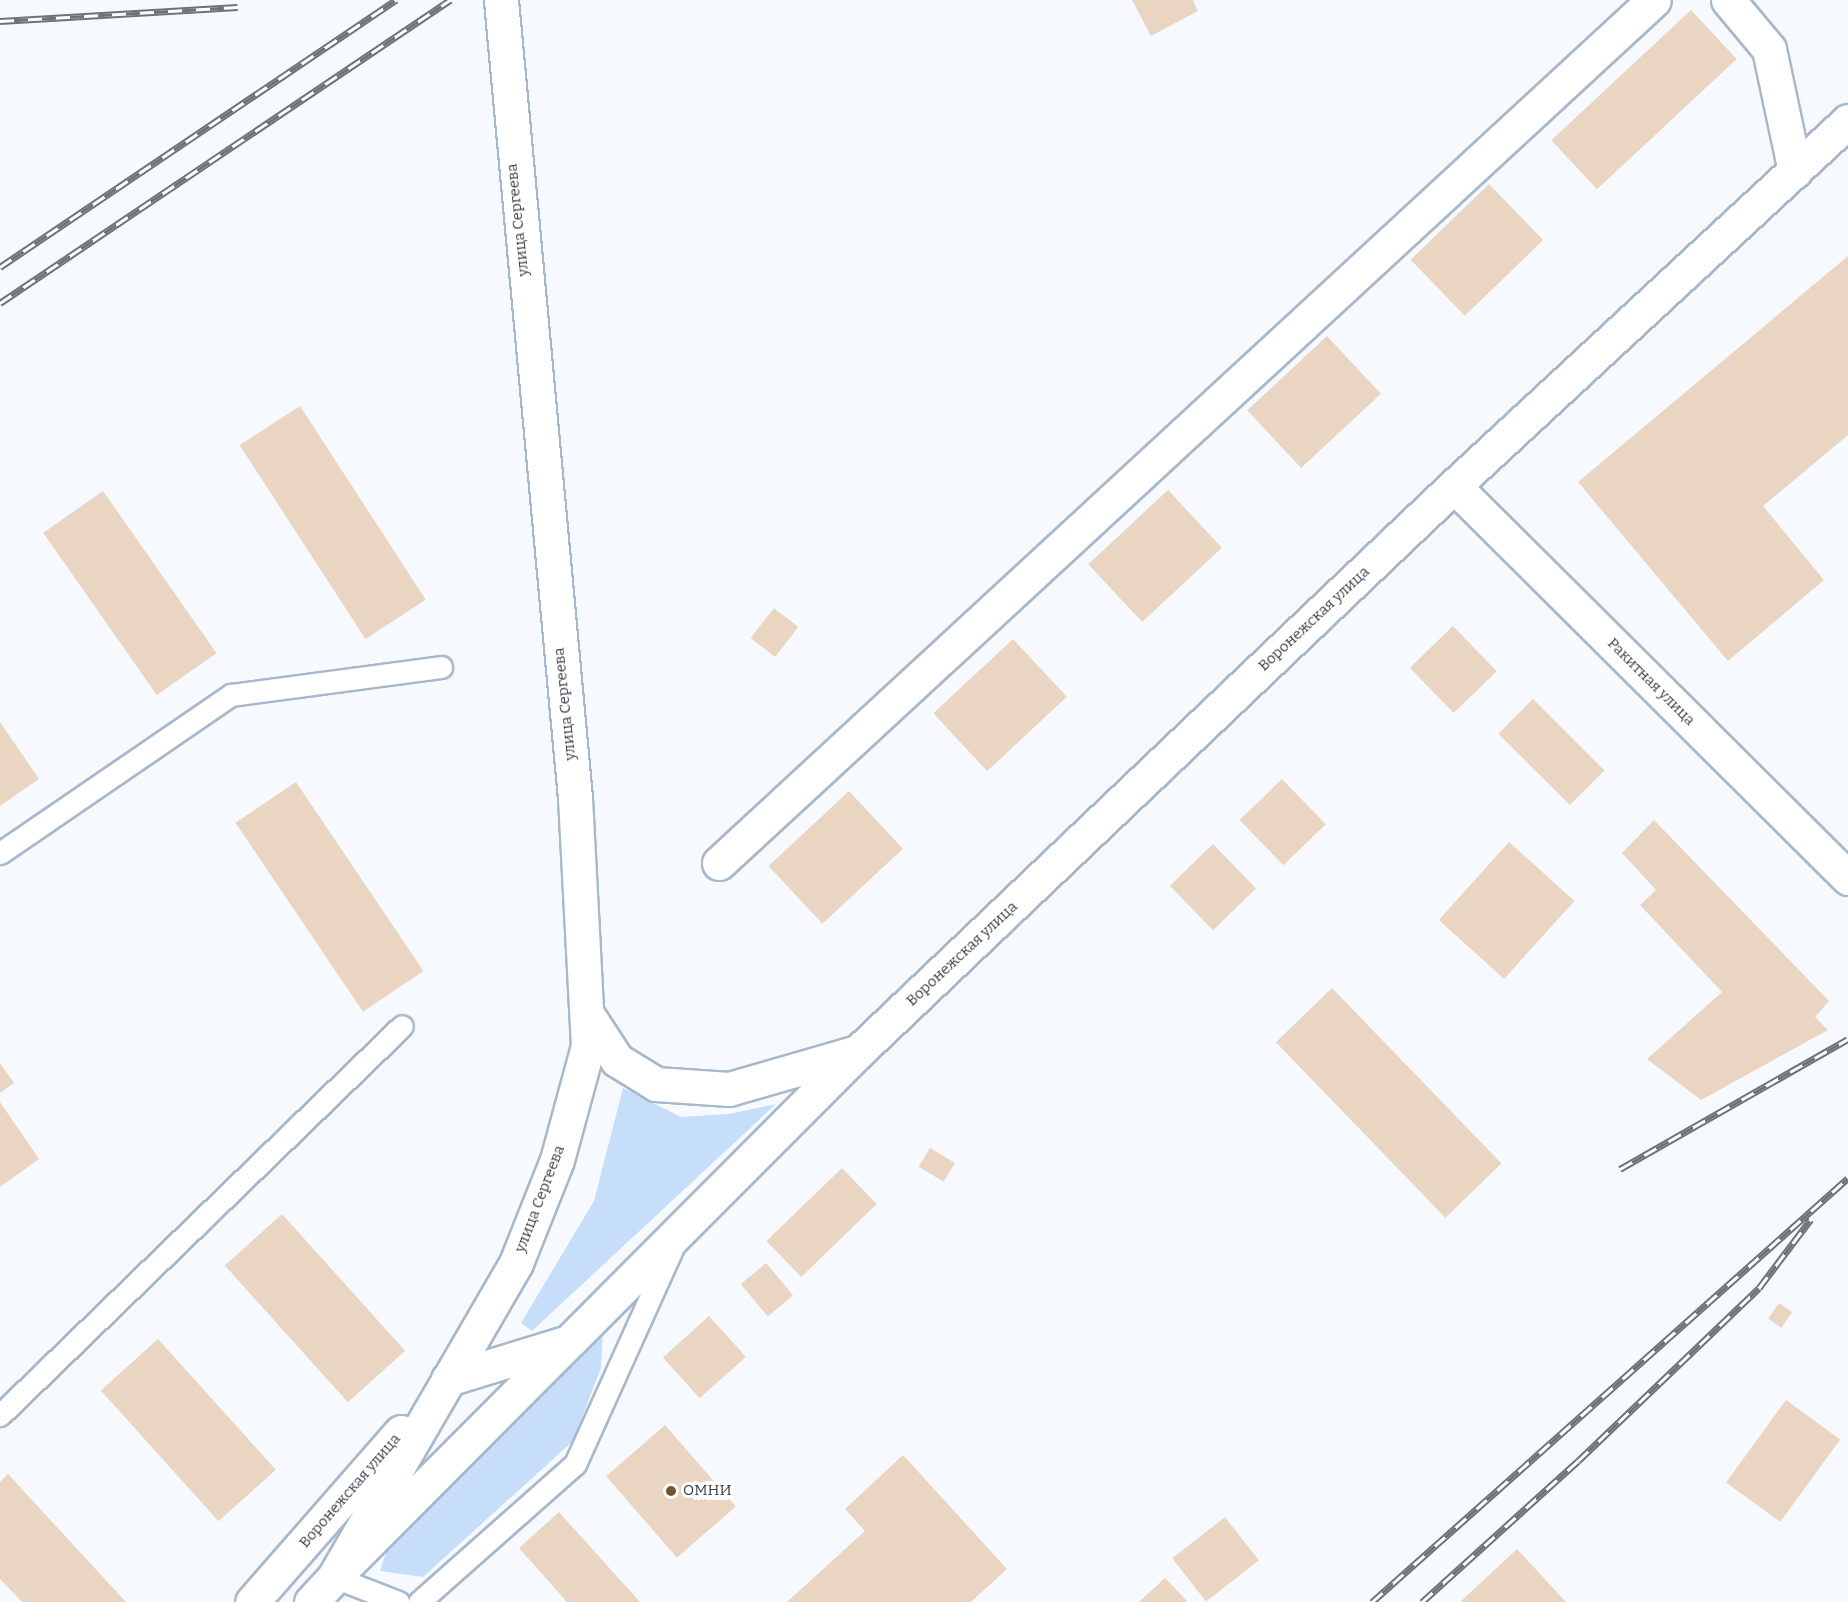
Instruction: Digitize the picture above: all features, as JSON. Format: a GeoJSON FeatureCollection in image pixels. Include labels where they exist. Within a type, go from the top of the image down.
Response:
{"type":"FeatureCollection","features":[{"type":"Feature","properties":{"kind":"street","name":"улица Сергеева"},"geometry":{"type":"LineString","coordinates":[[447,1379],[516,1263],[557,1160],[588,1046],[574,798],[511,143],[501,0]]}},
{"type":"Feature","properties":{"kind":"street"},"geometry":{"type":"LineString","coordinates":[[719,863],[1654,0]]}},
{"type":"Feature","properties":{"kind":"street"},"geometry":{"type":"LineString","coordinates":[[1728,0],[1769,50],[1794,171]]}},
{"type":"Feature","properties":{"kind":"street","name":"Воронежская улица"},"geometry":{"type":"LineString","coordinates":[[252,1602],[447,1379],[566,1342],[859,1051],[1454,486],[1848,121]]}},
{"type":"Feature","properties":{"kind":"street","name":"Ракитная улица"},"geometry":{"type":"LineString","coordinates":[[1454,486],[1848,878]]}},
{"type":"Feature","properties":{"kind":"street"},"geometry":{"type":"LineString","coordinates":[[587,1014],[617,1060],[656,1084],[729,1089],[859,1051]]}},
{"type":"Feature","properties":{"kind":"street"},"geometry":{"type":"LineString","coordinates":[[334,1577],[566,1342]]}},
{"type":"Feature","properties":{"kind":"street","name":"Воронежская улица"},"geometry":{"type":"LineString","coordinates":[[311,1602],[334,1577],[447,1379]]}},
{"type":"Feature","properties":{"kind":"lane"},"geometry":{"type":"LineString","coordinates":[[0,853],[231,695],[441,667]]}},
{"type":"Feature","properties":{"kind":"lane"},"geometry":{"type":"LineString","coordinates":[[0,1415],[402,1026]]}},
{"type":"Feature","properties":{"kind":"lane"},"geometry":{"type":"LineString","coordinates":[[419,1602],[575,1464],[681,1230]]}},
{"type":"Feature","properties":{"kind":"lane"},"geometry":{"type":"LineString","coordinates":[[334,1577],[398,1602]]}},
{"type":"Feature","properties":{"kind":"shaded area"},"geometry":{"type":"Polygon","coordinates":[[[623,1088],[681,1117],[729,1114],[776,1104],[532,1331],[521,1323],[594,1201],[623,1088]]]}},
{"type":"Feature","properties":{"kind":"shaded area"},"geometry":{"type":"Polygon","coordinates":[[[603,1329],[601,1368],[573,1441],[423,1577],[380,1571],[391,1538],[603,1329]]]}},
{"type":"Feature","properties":{"kind":"building"},"geometry":{"type":"Polygon","coordinates":[[[1132,0],[1193,0],[1198,11],[1151,36],[1132,0]]]}},
{"type":"Feature","properties":{"kind":"building"},"geometry":{"type":"Polygon","coordinates":[[[1691,10],[1737,59],[1597,189],[1551,140],[1691,10]]]}},
{"type":"Feature","properties":{"kind":"building"},"geometry":{"type":"Polygon","coordinates":[[[1489,184],[1543,240],[1465,316],[1411,260],[1489,184]]]}},
{"type":"Feature","properties":{"kind":"building"},"geometry":{"type":"Polygon","coordinates":[[[1848,256],[1848,435],[1763,506],[1824,580],[1728,661],[1578,482],[1848,256]]]}},
{"type":"Feature","properties":{"kind":"building"},"geometry":{"type":"Polygon","coordinates":[[[1327,336],[1381,394],[1301,468],[1247,410],[1327,336]]]}},
{"type":"Feature","properties":{"kind":"building"},"geometry":{"type":"Polygon","coordinates":[[[300,406],[426,600],[365,639],[240,445],[300,406]]]}},
{"type":"Feature","properties":{"kind":"building"},"geometry":{"type":"Polygon","coordinates":[[[1168,490],[1222,548],[1142,622],[1088,564],[1168,490]]]}},
{"type":"Feature","properties":{"kind":"building"},"geometry":{"type":"Polygon","coordinates":[[[103,491],[217,653],[157,695],[43,533],[103,491]]]}},
{"type":"Feature","properties":{"kind":"building"},"geometry":{"type":"Polygon","coordinates":[[[774,608],[798,627],[775,657],[751,638],[774,608]]]}},
{"type":"Feature","properties":{"kind":"building"},"geometry":{"type":"Polygon","coordinates":[[[1453,626],[1497,671],[1454,713],[1410,668],[1453,626]]]}},
{"type":"Feature","properties":{"kind":"building"},"geometry":{"type":"Polygon","coordinates":[[[1013,639],[1067,697],[987,771],[933,713],[1013,639]]]}},
{"type":"Feature","properties":{"kind":"building"},"geometry":{"type":"Polygon","coordinates":[[[1533,699],[1604,770],[1570,805],[1498,734],[1533,699]]]}},
{"type":"Feature","properties":{"kind":"building"},"geometry":{"type":"Polygon","coordinates":[[[0,722],[39,779],[0,806],[0,722]]]}},
{"type":"Feature","properties":{"kind":"building"},"geometry":{"type":"Polygon","coordinates":[[[1282,779],[1326,824],[1283,865],[1240,820],[1282,779]]]}},
{"type":"Feature","properties":{"kind":"building"},"geometry":{"type":"Polygon","coordinates":[[[296,782],[423,971],[363,1012],[235,823],[296,782]]]}},
{"type":"Feature","properties":{"kind":"building"},"geometry":{"type":"Polygon","coordinates":[[[849,791],[903,849],[822,924],[769,866],[849,791]]]}},
{"type":"Feature","properties":{"kind":"building"},"geometry":{"type":"Polygon","coordinates":[[[1654,820],[1829,1001],[1815,1017],[1828,1030],[1701,1100],[1647,1059],[1722,992],[1640,905],[1656,890],[1622,853],[1654,820]]]}},
{"type":"Feature","properties":{"kind":"building"},"geometry":{"type":"Polygon","coordinates":[[[1509,842],[1574,901],[1504,979],[1439,920],[1509,842]]]}},
{"type":"Feature","properties":{"kind":"building"},"geometry":{"type":"Polygon","coordinates":[[[1213,844],[1256,889],[1213,930],[1170,886],[1213,844]]]}},
{"type":"Feature","properties":{"kind":"building"},"geometry":{"type":"Polygon","coordinates":[[[1332,988],[1501,1164],[1445,1218],[1276,1042],[1332,988]]]}},
{"type":"Feature","properties":{"kind":"building"},"geometry":{"type":"Polygon","coordinates":[[[0,1063],[14,1083],[0,1093],[0,1063]]]}},
{"type":"Feature","properties":{"kind":"building"},"geometry":{"type":"Polygon","coordinates":[[[0,1102],[39,1159],[0,1187],[0,1102]]]}},
{"type":"Feature","properties":{"kind":"building"},"geometry":{"type":"Polygon","coordinates":[[[930,1148],[955,1163],[944,1182],[919,1167],[930,1148]]]}},
{"type":"Feature","properties":{"kind":"building"},"geometry":{"type":"Polygon","coordinates":[[[842,1168],[877,1204],[801,1277],[766,1241],[842,1168]]]}},
{"type":"Feature","properties":{"kind":"building"},"geometry":{"type":"Polygon","coordinates":[[[282,1214],[405,1351],[348,1402],[225,1266],[282,1214]]]}},
{"type":"Feature","properties":{"kind":"building"},"geometry":{"type":"Polygon","coordinates":[[[766,1263],[793,1295],[768,1316],[741,1284],[766,1263]]]}},
{"type":"Feature","properties":{"kind":"building"},"geometry":{"type":"Polygon","coordinates":[[[1779,1303],[1792,1312],[1781,1328],[1768,1319],[1779,1303]]]}},
{"type":"Feature","properties":{"kind":"building"},"geometry":{"type":"Polygon","coordinates":[[[709,1316],[746,1357],[700,1398],[663,1357],[709,1316]]]}},
{"type":"Feature","properties":{"kind":"building"},"geometry":{"type":"Polygon","coordinates":[[[158,1339],[276,1470],[219,1521],[101,1391],[158,1339]]]}},
{"type":"Feature","properties":{"kind":"building"},"geometry":{"type":"Polygon","coordinates":[[[1786,1400],[1840,1439],[1780,1522],[1726,1483],[1786,1400]]]}},
{"type":"Feature","properties":{"kind":"building","name":"ОМНИ"},"geometry":{"type":"Polygon","coordinates":[[[665,1425],[736,1507],[677,1558],[606,1476],[665,1425]]]}},
{"type":"Feature","properties":{"kind":"building"},"geometry":{"type":"Polygon","coordinates":[[[903,1455],[1007,1569],[971,1602],[787,1602],[865,1531],[845,1509],[903,1455]]]}},
{"type":"Feature","properties":{"kind":"building"},"geometry":{"type":"Polygon","coordinates":[[[8,1474],[126,1602],[22,1602],[0,1579],[0,1482],[8,1474]]]}},
{"type":"Feature","properties":{"kind":"building"},"geometry":{"type":"Polygon","coordinates":[[[559,1512],[640,1602],[567,1602],[519,1548],[559,1512]]]}},
{"type":"Feature","properties":{"kind":"building"},"geometry":{"type":"Polygon","coordinates":[[[1225,1517],[1259,1560],[1206,1602],[1172,1558],[1225,1517]]]}},
{"type":"Feature","properties":{"kind":"building"},"geometry":{"type":"Polygon","coordinates":[[[1517,1549],[1566,1602],[1460,1602],[1517,1549]]]}},
{"type":"Feature","properties":{"kind":"building"},"geometry":{"type":"Polygon","coordinates":[[[1165,1578],[1188,1602],[1139,1602],[1165,1578]]]}},
{"type":"Feature","properties":{"kind":"railway"},"geometry":{"type":"LineString","coordinates":[[0,267],[396,0]]}},
{"type":"Feature","properties":{"kind":"railway"},"geometry":{"type":"LineString","coordinates":[[0,303],[450,0]]}},
{"type":"Feature","properties":{"kind":"railway"},"geometry":{"type":"LineString","coordinates":[[0,21],[238,7]]}},
{"type":"Feature","properties":{"kind":"railway"},"geometry":{"type":"LineString","coordinates":[[1620,1169],[1848,1039]]}},
{"type":"Feature","properties":{"kind":"railway"},"geometry":{"type":"LineString","coordinates":[[1372,1602],[1848,1178]]}},
{"type":"Feature","properties":{"kind":"railway"},"geometry":{"type":"LineString","coordinates":[[1422,1602],[1578,1461],[1759,1288],[1811,1219]]}},
{"type":"Feature","properties":{"kind":"place","name":"ОМНИ"},"geometry":{"type":"Point","coordinates":[671,1491]}}]}
